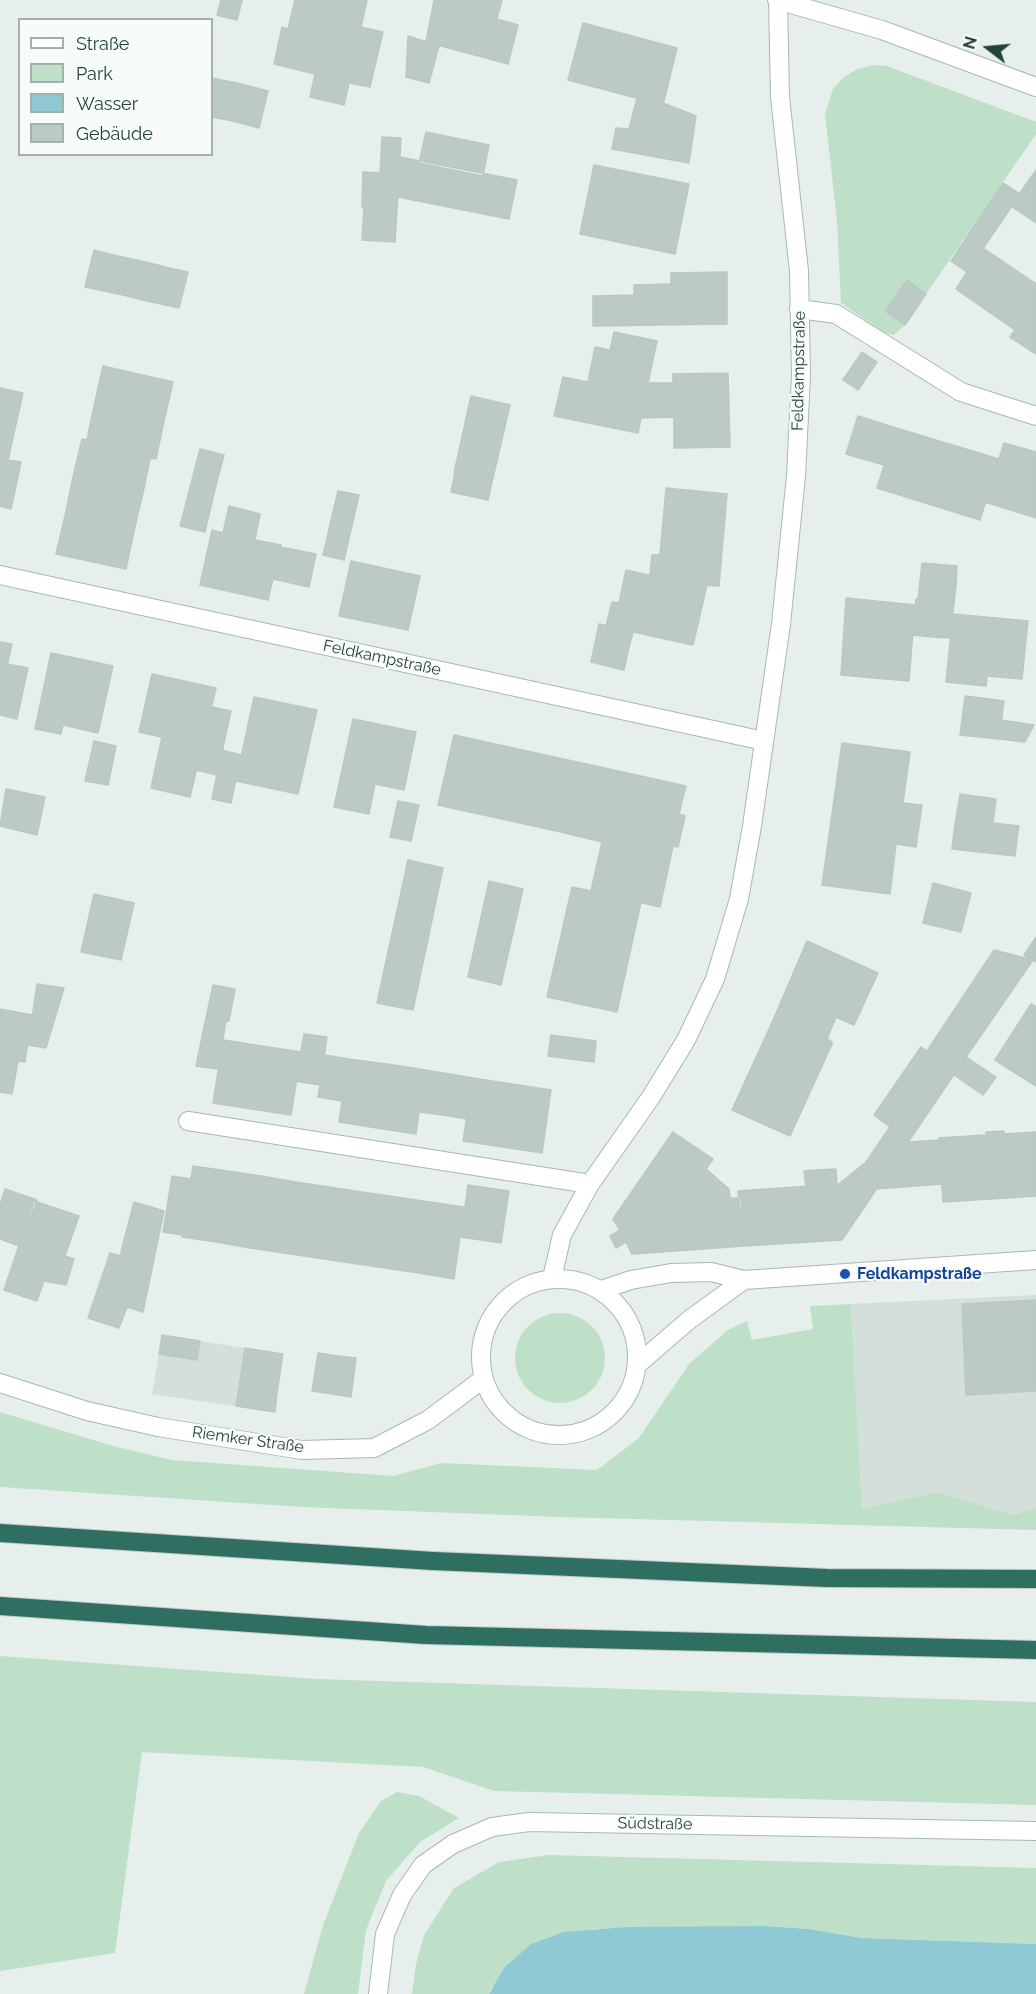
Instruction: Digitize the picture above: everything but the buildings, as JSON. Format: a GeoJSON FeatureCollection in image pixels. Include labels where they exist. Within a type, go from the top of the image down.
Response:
{"type":"FeatureCollection","features":[{"type":"Feature","properties":{"kind":"highway"},"geometry":{"type":"LineString","coordinates":[[0,1533],[445,1562],[827,1578],[1036,1579]]}},
{"type":"Feature","properties":{"kind":"highway"},"geometry":{"type":"LineString","coordinates":[[0,1606],[426,1635],[1036,1650]]}},
{"type":"Feature","properties":{"kind":"street"},"geometry":{"type":"LineString","coordinates":[[778,0],[882,30],[1036,87]]}},
{"type":"Feature","properties":{"kind":"street","name":"Feldkampstraße"},"geometry":{"type":"LineString","coordinates":[[552,1278],[562,1235],[590,1184],[651,1097],[686,1040],[715,978],[738,899],[764,741],[780,624],[796,476],[801,375],[799,271],[780,97],[778,0]]}},
{"type":"Feature","properties":{"kind":"street"},"geometry":{"type":"LineString","coordinates":[[799,309],[836,314],[961,392],[1036,416]]}},
{"type":"Feature","properties":{"kind":"street","name":"Feldkampstraße"},"geometry":{"type":"LineString","coordinates":[[0,575],[764,741]]}},
{"type":"Feature","properties":{"kind":"street"},"geometry":{"type":"LineString","coordinates":[[188,1120],[590,1184]]}},
{"type":"Feature","properties":{"kind":"street"},"geometry":{"type":"LineString","coordinates":[[601,1290],[631,1280],[671,1273],[711,1272],[744,1280],[1036,1260]]}},
{"type":"Feature","properties":{"kind":"street"},"geometry":{"type":"LineString","coordinates":[[552,1278],[578,1280],[601,1290],[622,1309],[635,1335],[638,1364],[629,1394],[609,1418],[582,1433],[551,1436],[522,1427],[498,1407],[483,1379],[480,1351],[487,1325],[503,1301],[526,1285],[552,1278]]}},
{"type":"Feature","properties":{"kind":"street"},"geometry":{"type":"LineString","coordinates":[[638,1364],[689,1320],[744,1280]]}},
{"type":"Feature","properties":{"kind":"street","name":"Riemker Straße"},"geometry":{"type":"LineString","coordinates":[[0,1383],[87,1411],[158,1427],[302,1450],[374,1448],[428,1420],[483,1379]]}},
{"type":"Feature","properties":{"kind":"street","name":"Südstraße"},"geometry":{"type":"LineString","coordinates":[[378,1994],[385,1934],[402,1895],[423,1865],[453,1844],[492,1827],[529,1822],[1036,1831]]}},
{"type":"Feature","properties":{"kind":"shaded area"},"geometry":{"type":"Polygon","coordinates":[[[1036,1295],[1036,1507],[1014,1515],[937,1492],[862,1509],[851,1304],[1036,1295]]]}},
{"type":"Feature","properties":{"kind":"shaded area"},"geometry":{"type":"Polygon","coordinates":[[[162,1335],[283,1354],[275,1412],[152,1394],[162,1335]]]}},
{"type":"Feature","properties":{"kind":"green space"},"geometry":{"type":"Polygon","coordinates":[[[875,65],[887,66],[1036,122],[1036,134],[926,294],[907,280],[905,325],[894,335],[885,333],[841,303],[837,221],[825,114],[833,89],[844,77],[857,69],[875,65]]]}},
{"type":"Feature","properties":{"kind":"green space"},"geometry":{"type":"Polygon","coordinates":[[[851,1304],[862,1509],[937,1492],[1014,1515],[1036,1507],[1036,1530],[559,1517],[302,1507],[0,1487],[0,1412],[117,1447],[172,1460],[393,1476],[442,1463],[597,1470],[639,1438],[689,1364],[728,1330],[747,1321],[752,1340],[813,1329],[810,1306],[851,1304]]]}},
{"type":"Feature","properties":{"kind":"green space"},"geometry":{"type":"Polygon","coordinates":[[[560,1313],[577,1316],[592,1326],[602,1341],[605,1358],[602,1375],[592,1390],[577,1400],[560,1403],[543,1400],[528,1390],[518,1375],[515,1358],[518,1341],[528,1326],[543,1316],[560,1313]]]}},
{"type":"Feature","properties":{"kind":"green space"},"geometry":{"type":"Polygon","coordinates":[[[0,1656],[316,1679],[1036,1702],[1036,1805],[494,1791],[423,1767],[142,1752],[115,1953],[0,1971],[0,1656]]]}},
{"type":"Feature","properties":{"kind":"green space"},"geometry":{"type":"Polygon","coordinates":[[[397,1792],[419,1796],[459,1818],[420,1842],[386,1881],[366,1930],[358,1994],[304,1994],[323,1925],[359,1833],[381,1801],[397,1792]]]}},
{"type":"Feature","properties":{"kind":"green space"},"geometry":{"type":"Polygon","coordinates":[[[549,1855],[1036,1868],[1036,1944],[862,1938],[809,1929],[765,1926],[593,1929],[491,1988],[489,1994],[412,1994],[416,1964],[424,1935],[454,1888],[499,1862],[549,1855]]]}},
{"type":"Feature","properties":{"kind":"water"},"geometry":{"type":"Polygon","coordinates":[[[765,1926],[809,1929],[862,1938],[1036,1944],[1036,1994],[489,1994],[504,1968],[531,1944],[564,1932],[627,1927],[765,1926]]]}},
{"type":"Feature","properties":{"kind":"place","name":"Feldkampstraße"},"geometry":{"type":"Point","coordinates":[845,1274]}}]}
